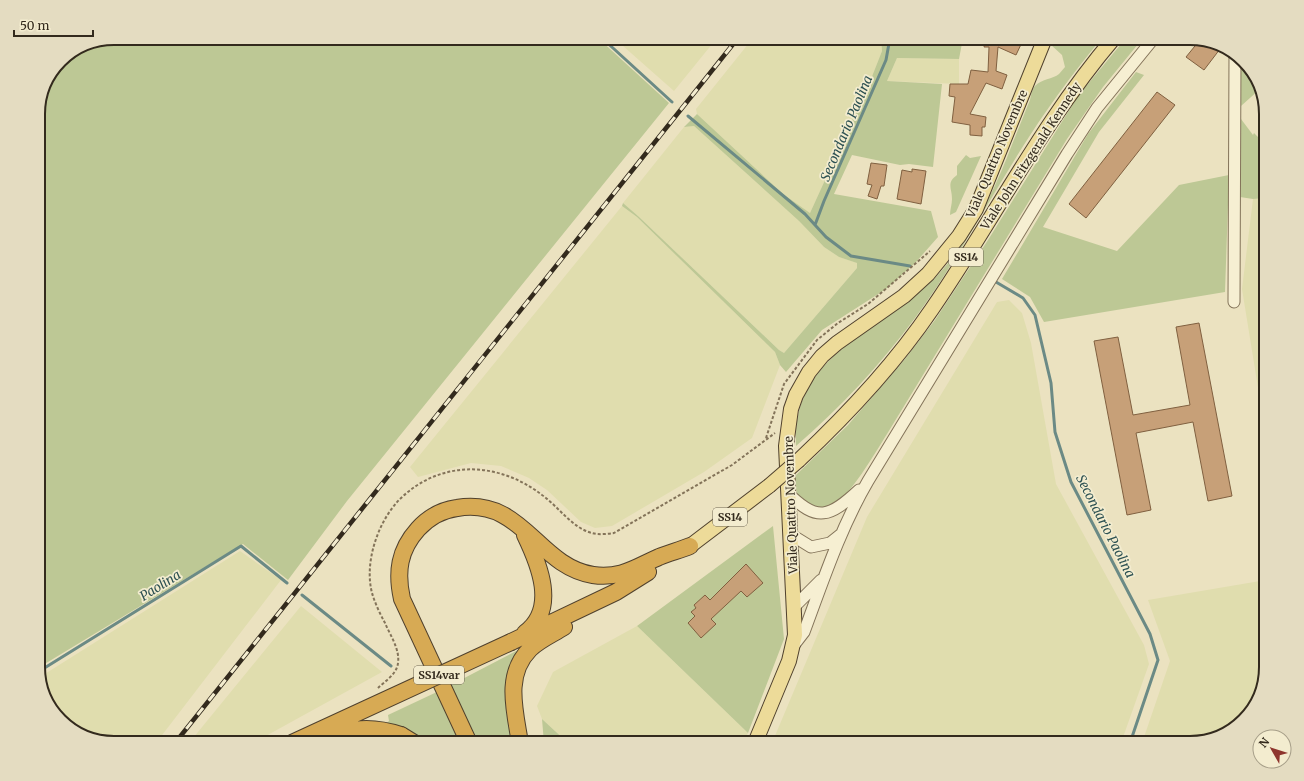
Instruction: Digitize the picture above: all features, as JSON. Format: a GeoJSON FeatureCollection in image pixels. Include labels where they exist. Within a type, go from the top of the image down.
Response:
{"type":"FeatureCollection","features":[{"type":"Feature","properties":{"kind":"highway"},"geometry":{"type":"LineString","coordinates":[[466,736],[405,608],[399,586],[399,564],[404,547],[419,527],[430,518],[450,509],[465,507],[489,509],[507,516],[562,563],[593,575],[607,576],[623,574],[658,557],[690,546]]}},
{"type":"Feature","properties":{"kind":"highway"},"geometry":{"type":"LineString","coordinates":[[513,641],[532,628],[537,621],[544,595],[540,568],[522,528]]}},
{"type":"Feature","properties":{"kind":"highway","name":"SS14var"},"geometry":{"type":"LineString","coordinates":[[307,736],[597,602],[616,592],[690,546]]}},
{"type":"Feature","properties":{"kind":"highway"},"geometry":{"type":"LineString","coordinates":[[519,736],[512,692],[521,661],[536,644],[580,617],[597,602]]}},
{"type":"Feature","properties":{"kind":"highway"},"geometry":{"type":"LineString","coordinates":[[332,736],[345,731],[371,728],[397,736]]}},
{"type":"Feature","properties":{"kind":"main road","name":"Viale Quattro Novembre"},"geometry":{"type":"LineString","coordinates":[[758,736],[789,661],[794,645],[795,606],[786,446],[788,424],[796,395],[809,372],[822,356],[837,343],[904,296],[928,274],[946,252],[976,209],[1006,137],[1041,45]]}},
{"type":"Feature","properties":{"kind":"main road","name":"Viale John Fitzgerald Kennedy"},"geometry":{"type":"LineString","coordinates":[[690,546],[769,486],[799,460],[864,396],[903,349],[933,307],[1058,113],[1109,45]]}},
{"type":"Feature","properties":{"kind":"street"},"geometry":{"type":"LineString","coordinates":[[794,645],[804,632],[840,535],[849,515],[868,481],[1067,154],[1102,102],[1148,45]]}},
{"type":"Feature","properties":{"kind":"street"},"geometry":{"type":"LineString","coordinates":[[1234,302],[1235,62]]}},
{"type":"Feature","properties":{"kind":"street"},"geometry":{"type":"LineString","coordinates":[[788,493],[807,510],[827,513],[841,507],[868,481]]}},
{"type":"Feature","properties":{"kind":"street"},"geometry":{"type":"LineString","coordinates":[[790,534],[811,547],[830,543],[840,535]]}},
{"type":"Feature","properties":{"kind":"street"},"geometry":{"type":"LineString","coordinates":[[795,606],[816,586],[826,573]]}},
{"type":"Feature","properties":{"kind":"path"},"geometry":{"type":"LineString","coordinates":[[374,691],[393,674],[398,664],[398,652],[372,593],[369,575],[374,544],[377,533],[383,521],[395,504],[408,491],[429,478],[466,468],[497,473],[522,481],[544,495],[577,525],[593,534],[614,533],[732,465],[766,439]]}},
{"type":"Feature","properties":{"kind":"shaded area"},"geometry":{"type":"Polygon","coordinates":[[[622,45],[711,45],[674,91],[622,45]]]}},
{"type":"Feature","properties":{"kind":"shaded area"},"geometry":{"type":"Polygon","coordinates":[[[747,45],[882,45],[882,51],[871,79],[810,213],[783,194],[697,114],[696,109],[747,45]]]}},
{"type":"Feature","properties":{"kind":"shaded area"},"geometry":{"type":"Polygon","coordinates":[[[897,58],[959,59],[959,84],[887,81],[897,58]]]}},
{"type":"Feature","properties":{"kind":"shaded area"},"geometry":{"type":"Polygon","coordinates":[[[694,126],[799,221],[824,247],[839,257],[858,263],[857,268],[784,353],[779,350],[623,203],[684,127],[694,126]]]}},
{"type":"Feature","properties":{"kind":"shaded area"},"geometry":{"type":"Polygon","coordinates":[[[1253,199],[1259,199],[1259,394],[1242,289],[1253,199]]]}},
{"type":"Feature","properties":{"kind":"shaded area"},"geometry":{"type":"Polygon","coordinates":[[[622,206],[637,217],[775,352],[780,365],[752,438],[704,472],[612,526],[595,528],[581,522],[547,490],[529,478],[501,466],[471,463],[418,477],[410,467],[622,206]]]}},
{"type":"Feature","properties":{"kind":"shaded area"},"geometry":{"type":"Polygon","coordinates":[[[1009,300],[1022,313],[1031,343],[1056,484],[1144,645],[1149,664],[1123,736],[775,736],[867,517],[997,302],[1009,300]]]}},
{"type":"Feature","properties":{"kind":"shaded area"},"geometry":{"type":"Polygon","coordinates":[[[240,551],[281,580],[161,736],[114,736],[96,734],[80,727],[65,716],[57,705],[49,689],[45,674],[240,551]]]}},
{"type":"Feature","properties":{"kind":"shaded area"},"geometry":{"type":"Polygon","coordinates":[[[1259,581],[1259,667],[1257,685],[1245,709],[1232,722],[1208,734],[1190,736],[1144,736],[1170,661],[1148,600],[1259,581]]]}},
{"type":"Feature","properties":{"kind":"shaded area"},"geometry":{"type":"Polygon","coordinates":[[[301,606],[382,672],[266,736],[195,736],[301,606]]]}},
{"type":"Feature","properties":{"kind":"shaded area"},"geometry":{"type":"Polygon","coordinates":[[[637,626],[748,733],[746,736],[560,736],[542,719],[537,706],[553,672],[637,626]]]}},
{"type":"Feature","properties":{"kind":"green space"},"geometry":{"type":"Polygon","coordinates":[[[114,45],[606,45],[669,103],[347,501],[288,580],[243,544],[45,664],[45,110],[47,96],[59,72],[80,54],[101,46],[114,45]]]}},
{"type":"Feature","properties":{"kind":"green space"},"geometry":{"type":"Polygon","coordinates":[[[882,45],[962,45],[959,59],[897,58],[887,81],[942,84],[933,167],[909,164],[900,165],[852,155],[834,194],[931,211],[938,237],[916,262],[886,289],[822,330],[786,372],[780,365],[775,352],[637,217],[622,206],[623,203],[638,216],[779,350],[784,353],[857,268],[857,263],[839,257],[824,247],[799,221],[694,126],[684,127],[697,114],[783,194],[810,213],[871,79],[882,51],[882,45]]]}},
{"type":"Feature","properties":{"kind":"green space"},"geometry":{"type":"Polygon","coordinates":[[[1051,45],[1096,45],[1069,79],[1039,122],[956,257],[915,318],[859,385],[828,417],[796,446],[798,415],[808,389],[824,367],[843,348],[913,297],[935,278],[971,231],[990,196],[1006,160],[1034,87],[1040,82],[1059,74],[1065,67],[1062,55],[1051,45]]]}},
{"type":"Feature","properties":{"kind":"green space"},"geometry":{"type":"Polygon","coordinates":[[[1120,45],[1137,45],[1103,87],[1067,139],[887,434],[854,485],[838,502],[831,507],[824,509],[817,508],[804,503],[796,490],[796,475],[848,425],[905,359],[935,320],[988,240],[1078,96],[1120,45]]]}},
{"type":"Feature","properties":{"kind":"green space"},"geometry":{"type":"Polygon","coordinates":[[[1241,68],[1252,84],[1255,93],[1241,106],[1241,68]]]}},
{"type":"Feature","properties":{"kind":"green space"},"geometry":{"type":"Polygon","coordinates":[[[1136,72],[1144,75],[1099,132],[1043,227],[1117,251],[1179,185],[1229,175],[1225,292],[1044,322],[1030,297],[1002,279],[1088,134],[1136,72]]]}},
{"type":"Feature","properties":{"kind":"green space"},"geometry":{"type":"Polygon","coordinates":[[[1241,119],[1253,135],[1254,133],[1259,138],[1259,199],[1240,197],[1241,119]]]}},
{"type":"Feature","properties":{"kind":"green space"},"geometry":{"type":"Polygon","coordinates":[[[966,155],[970,158],[981,156],[956,212],[950,215],[952,199],[950,186],[957,175],[957,166],[966,155]]]}},
{"type":"Feature","properties":{"kind":"green space"},"geometry":{"type":"Polygon","coordinates":[[[773,526],[784,639],[748,733],[637,626],[773,526]]]}},
{"type":"Feature","properties":{"kind":"green space"},"geometry":{"type":"Polygon","coordinates":[[[520,649],[514,736],[474,736],[449,686],[520,649]]]}},
{"type":"Feature","properties":{"kind":"green space"},"geometry":{"type":"Polygon","coordinates":[[[439,691],[460,736],[408,736],[385,724],[389,721],[388,715],[439,691]]]}},
{"type":"Feature","properties":{"kind":"green space"},"geometry":{"type":"Polygon","coordinates":[[[542,719],[560,736],[543,736],[542,719]]]}},
{"type":"Feature","properties":{"kind":"building"},"geometry":{"type":"Polygon","coordinates":[[[984,45],[1021,45],[1016,55],[998,47],[996,71],[1007,75],[1002,89],[986,83],[970,114],[986,117],[985,127],[982,127],[982,136],[970,135],[970,125],[952,122],[955,97],[949,96],[950,84],[968,84],[971,70],[988,72],[989,47],[984,47],[984,45]]]}},
{"type":"Feature","properties":{"kind":"building"},"geometry":{"type":"Polygon","coordinates":[[[1195,46],[1208,47],[1218,51],[1204,70],[1186,57],[1195,46]]]}},
{"type":"Feature","properties":{"kind":"building"},"geometry":{"type":"Polygon","coordinates":[[[1157,92],[1175,105],[1086,218],[1069,204],[1157,92]]]}},
{"type":"Feature","properties":{"kind":"building"},"geometry":{"type":"Polygon","coordinates":[[[871,163],[887,165],[884,186],[881,186],[877,199],[868,196],[872,185],[867,184],[871,163]]]}},
{"type":"Feature","properties":{"kind":"building"},"geometry":{"type":"Polygon","coordinates":[[[912,169],[926,171],[921,204],[897,199],[902,170],[912,172],[912,169]]]}},
{"type":"Feature","properties":{"kind":"building"},"geometry":{"type":"Polygon","coordinates":[[[1199,323],[1232,496],[1208,501],[1193,422],[1136,433],[1151,510],[1127,515],[1094,341],[1118,337],[1133,415],[1190,405],[1176,327],[1199,323]]]}},
{"type":"Feature","properties":{"kind":"building"},"geometry":{"type":"Polygon","coordinates":[[[746,564],[763,583],[747,597],[741,591],[711,619],[716,624],[701,638],[688,623],[695,616],[691,612],[696,608],[694,605],[705,595],[710,600],[746,564]]]}},
{"type":"Feature","properties":{"kind":"waterway"},"geometry":{"type":"LineString","coordinates":[[610,45],[672,102]]}},
{"type":"Feature","properties":{"kind":"waterway","name":"Secondario Paolina"},"geometry":{"type":"LineString","coordinates":[[889,45],[886,60],[824,201],[815,225],[826,237],[851,256],[910,266]]}},
{"type":"Feature","properties":{"kind":"waterway","name":"Secondario Paolina"},"geometry":{"type":"LineString","coordinates":[[688,116],[805,214],[815,225]]}},
{"type":"Feature","properties":{"kind":"waterway","name":"Secondario Paolina"},"geometry":{"type":"LineString","coordinates":[[996,282],[1023,298],[1035,315],[1051,383],[1055,432],[1071,482],[1150,634],[1158,660],[1132,736]]}},
{"type":"Feature","properties":{"kind":"waterway","name":"Paolina"},"geometry":{"type":"LineString","coordinates":[[45,668],[241,546],[287,583]]}},
{"type":"Feature","properties":{"kind":"waterway","name":"Paolina"},"geometry":{"type":"LineString","coordinates":[[302,595],[391,666]]}},
{"type":"Feature","properties":{"kind":"railway"},"geometry":{"type":"LineString","coordinates":[[181,736],[732,45]]}}]}
